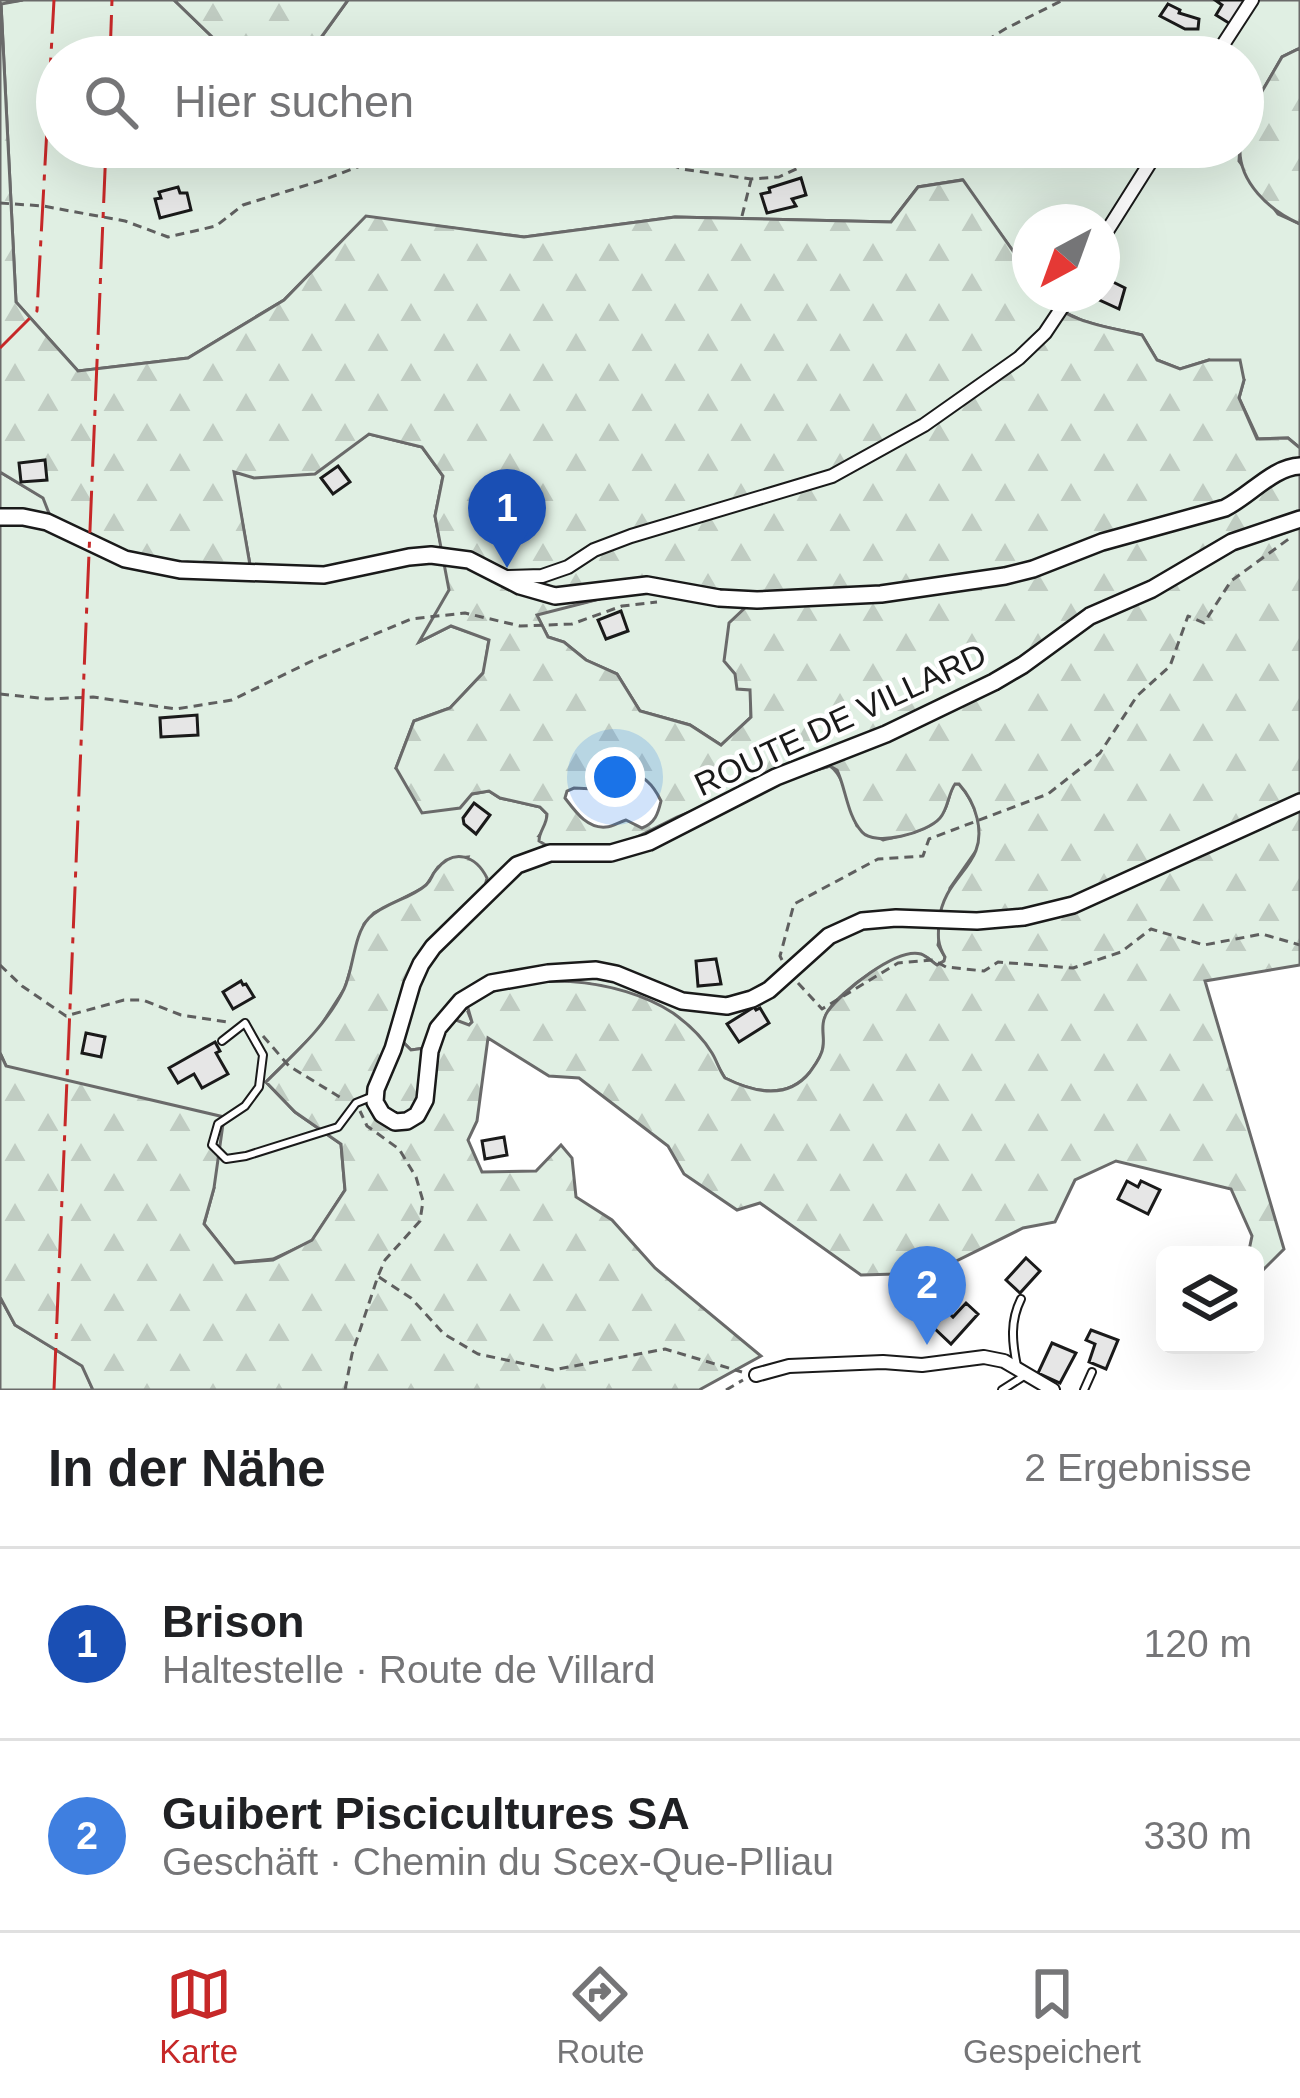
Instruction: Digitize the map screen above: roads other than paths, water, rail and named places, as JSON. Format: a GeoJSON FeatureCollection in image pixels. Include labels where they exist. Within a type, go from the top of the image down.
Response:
{"type":"FeatureCollection","features":[{"type":"Feature","properties":{"kind":"street"},"geometry":{"type":"LineString","coordinates":[[1229,36],[1252,0]]}},
{"type":"Feature","properties":{"kind":"street"},"geometry":{"type":"LineString","coordinates":[[1120,210],[1147,168]]}},
{"type":"Feature","properties":{"kind":"street"},"geometry":{"type":"LineString","coordinates":[[503,577],[542,576],[631,536],[832,476],[924,425],[1018,358],[1045,333],[1058,312]]}},
{"type":"Feature","properties":{"kind":"street"},"geometry":{"type":"LineString","coordinates":[[0,517],[46,522],[125,559],[180,570],[324,575],[431,555],[469,560],[530,590],[555,596],[646,585],[757,600],[881,594],[1024,571],[1102,542],[1225,508],[1278,471],[1300,466]]}},
{"type":"Feature","properties":{"kind":"street","name":"ROUTE DE VILLARD"},"geometry":{"type":"LineString","coordinates":[[375,1096],[426,956],[518,865],[550,854],[611,853],[649,842],[776,777],[886,734],[994,682],[1090,616],[1152,589],[1232,542],[1300,519]]}},
{"type":"Feature","properties":{"kind":"street"},"geometry":{"type":"LineString","coordinates":[[375,1096],[377,1106],[391,1120],[401,1123],[417,1115],[438,1028],[461,1001],[491,983],[596,970],[682,1001],[720,1006],[752,999],[791,973],[824,940],[852,924],[896,918],[976,921],[1051,911],[1300,802]]}},
{"type":"Feature","properties":{"kind":"street"},"geometry":{"type":"LineString","coordinates":[[756,1376],[790,1366],[922,1365],[984,1357],[1004,1361],[1052,1390]]}},
{"type":"Feature","properties":{"kind":"lane"},"geometry":{"type":"LineString","coordinates":[[222,1042],[245,1023],[263,1055],[259,1087],[245,1106],[218,1124],[212,1145],[226,1159],[338,1127],[356,1103],[375,1096]]}},
{"type":"Feature","properties":{"kind":"lane"},"geometry":{"type":"LineString","coordinates":[[1002,1390],[1022,1372],[1012,1339],[1014,1312],[1021,1299]]}},
{"type":"Feature","properties":{"kind":"lane"},"geometry":{"type":"LineString","coordinates":[[1084,1390],[1092,1372]]}},
{"type":"Feature","properties":{"kind":"place","name":"Brison"},"geometry":{"type":"Point","coordinates":[507,568]}},
{"type":"Feature","properties":{"kind":"place","name":"Guibert Piscicultures SA"},"geometry":{"type":"Point","coordinates":[927,1345]}}]}
